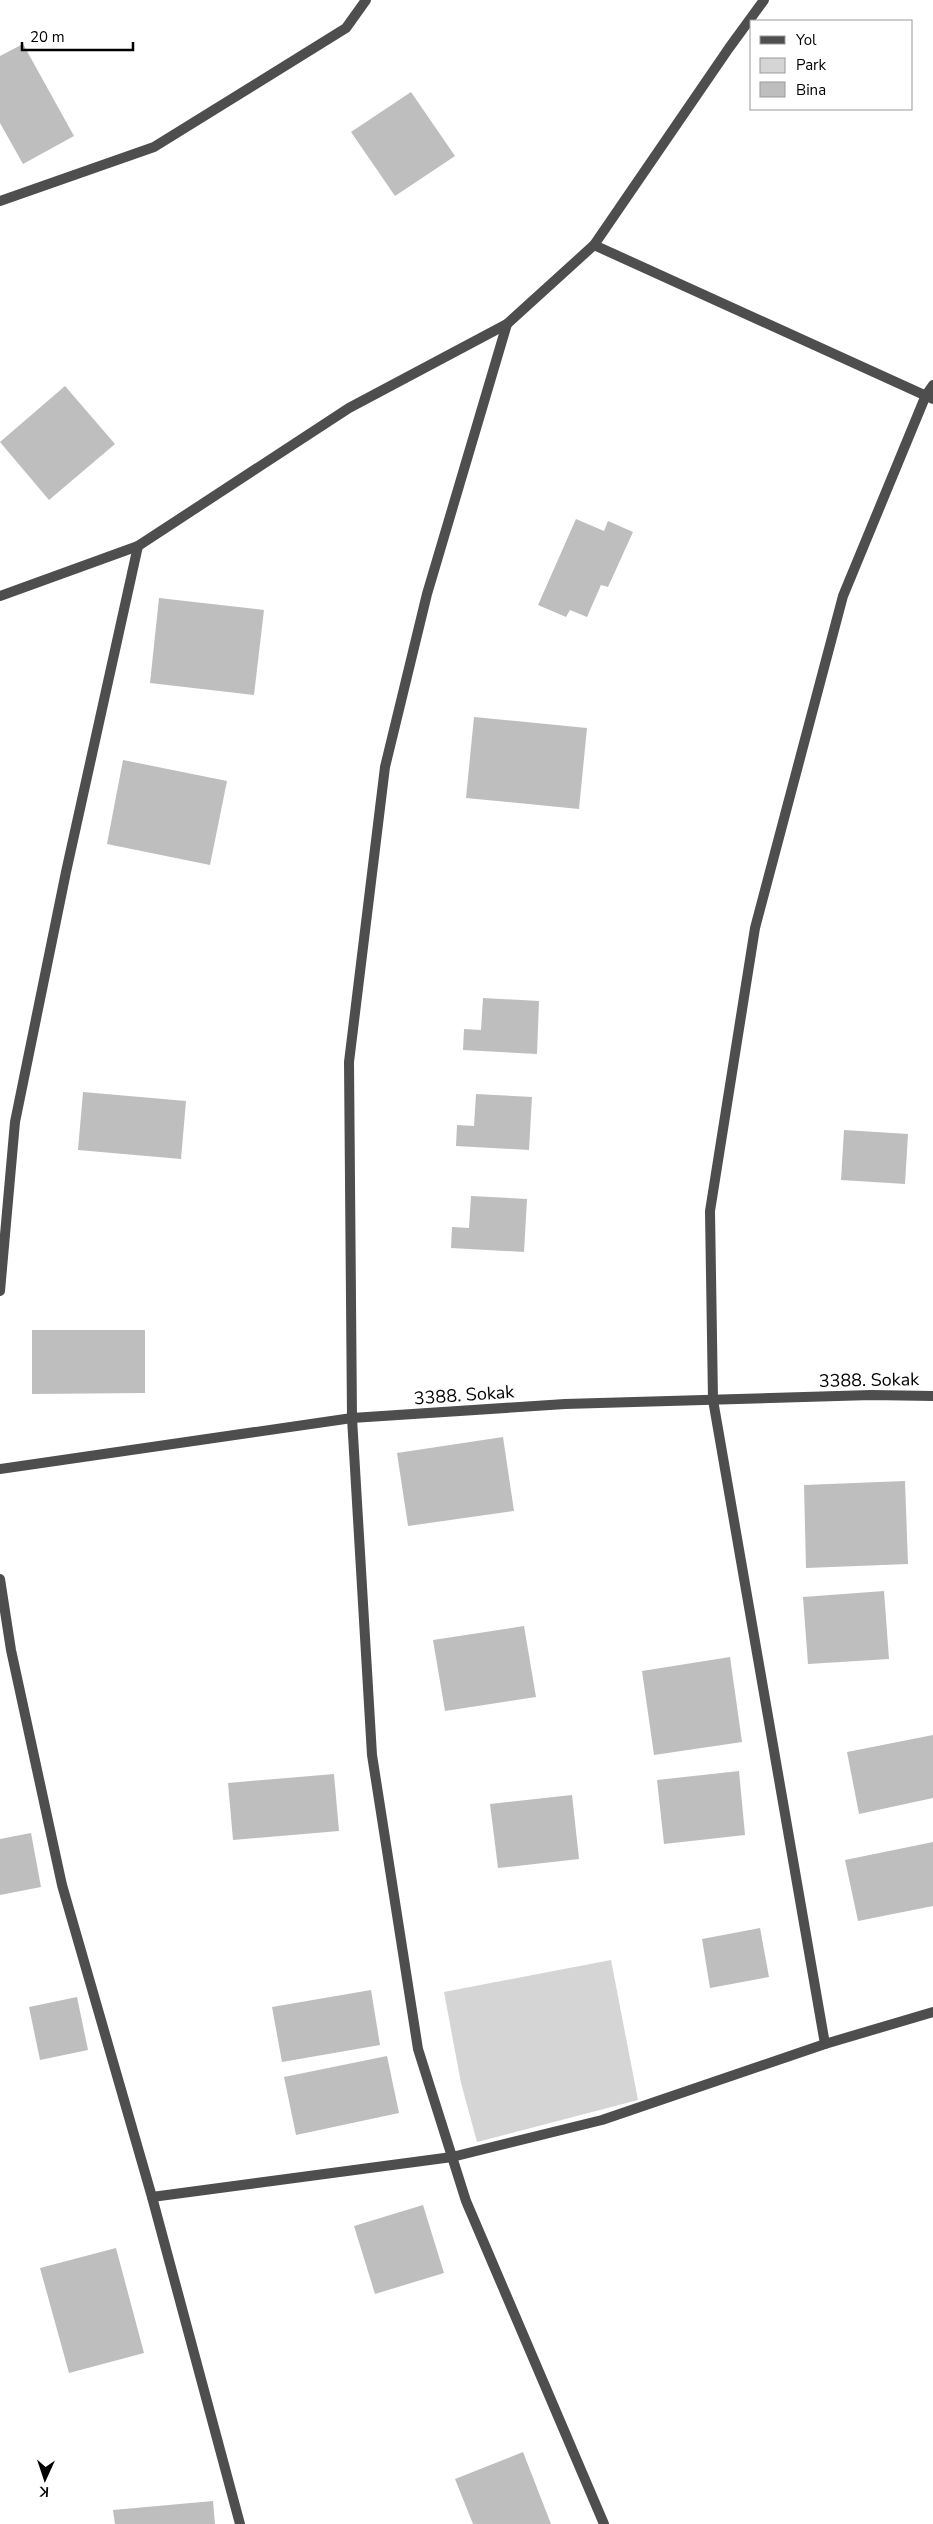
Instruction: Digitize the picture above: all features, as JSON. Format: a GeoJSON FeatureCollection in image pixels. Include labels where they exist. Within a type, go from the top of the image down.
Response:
{"type":"FeatureCollection","features":[{"type":"Feature","properties":{"kind":"street"},"geometry":{"type":"LineString","coordinates":[[0,201],[154,147],[346,28],[366,0]]}},
{"type":"Feature","properties":{"kind":"street"},"geometry":{"type":"LineString","coordinates":[[0,596],[138,546],[349,408],[507,324],[594,245],[764,0]]}},
{"type":"Feature","properties":{"kind":"street"},"geometry":{"type":"LineString","coordinates":[[594,245],[930,397]]}},
{"type":"Feature","properties":{"kind":"street"},"geometry":{"type":"LineString","coordinates":[[507,324],[427,594],[385,767],[349,1062],[352,1418],[372,1755],[418,2049],[466,2200],[604,2524]]}},
{"type":"Feature","properties":{"kind":"street"},"geometry":{"type":"LineString","coordinates":[[825,2044],[713,1400],[710,1211],[755,928],[843,596],[930,397],[933,385]]}},
{"type":"Feature","properties":{"kind":"street"},"geometry":{"type":"LineString","coordinates":[[0,1291],[15,1122],[66,872],[138,546]]}},
{"type":"Feature","properties":{"kind":"street","name":"3388. Sokak"},"geometry":{"type":"LineString","coordinates":[[0,1469],[352,1418],[565,1404],[933,1396]]}},
{"type":"Feature","properties":{"kind":"street"},"geometry":{"type":"LineString","coordinates":[[0,1579],[11,1650],[62,1885],[152,2197],[240,2524]]}},
{"type":"Feature","properties":{"kind":"street"},"geometry":{"type":"LineString","coordinates":[[152,2197],[452,2157],[602,2120],[825,2044],[933,2012]]}},
{"type":"Feature","properties":{"kind":"green space"},"geometry":{"type":"Polygon","coordinates":[[[611,1960],[638,2100],[477,2142],[461,2083],[444,1992],[611,1960]]]}},
{"type":"Feature","properties":{"kind":"building"},"geometry":{"type":"Polygon","coordinates":[[[23,44],[74,136],[23,164],[0,123],[0,56],[23,44]]]}},
{"type":"Feature","properties":{"kind":"building"},"geometry":{"type":"Polygon","coordinates":[[[411,92],[455,156],[395,196],[351,132],[411,92]]]}},
{"type":"Feature","properties":{"kind":"building"},"geometry":{"type":"Polygon","coordinates":[[[65,386],[115,444],[49,500],[0,442],[65,386]]]}},
{"type":"Feature","properties":{"kind":"building"},"geometry":{"type":"Polygon","coordinates":[[[576,519],[604,531],[608,521],[633,532],[608,587],[601,585],[587,617],[570,610],[566,617],[538,605],[576,519]]]}},
{"type":"Feature","properties":{"kind":"building"},"geometry":{"type":"Polygon","coordinates":[[[159,598],[264,610],[254,695],[150,683],[159,598]]]}},
{"type":"Feature","properties":{"kind":"building"},"geometry":{"type":"Polygon","coordinates":[[[474,717],[587,728],[579,809],[466,798],[474,717]]]}},
{"type":"Feature","properties":{"kind":"building"},"geometry":{"type":"Polygon","coordinates":[[[123,760],[227,781],[210,865],[107,844],[123,760]]]}},
{"type":"Feature","properties":{"kind":"building"},"geometry":{"type":"Polygon","coordinates":[[[483,998],[539,1001],[537,1054],[463,1050],[464,1029],[481,1030],[483,998]]]}},
{"type":"Feature","properties":{"kind":"building"},"geometry":{"type":"Polygon","coordinates":[[[83,1092],[186,1101],[181,1159],[78,1150],[83,1092]]]}},
{"type":"Feature","properties":{"kind":"building"},"geometry":{"type":"Polygon","coordinates":[[[476,1094],[532,1097],[529,1150],[456,1146],[457,1125],[474,1126],[476,1094]]]}},
{"type":"Feature","properties":{"kind":"building"},"geometry":{"type":"Polygon","coordinates":[[[844,1130],[908,1134],[905,1184],[841,1180],[844,1130]]]}},
{"type":"Feature","properties":{"kind":"building"},"geometry":{"type":"Polygon","coordinates":[[[471,1196],[527,1199],[524,1252],[451,1248],[452,1227],[469,1228],[471,1196]]]}},
{"type":"Feature","properties":{"kind":"building"},"geometry":{"type":"Polygon","coordinates":[[[32,1330],[145,1330],[145,1393],[32,1394],[32,1330]]]}},
{"type":"Feature","properties":{"kind":"building"},"geometry":{"type":"Polygon","coordinates":[[[503,1437],[514,1511],[408,1526],[397,1453],[503,1437]]]}},
{"type":"Feature","properties":{"kind":"building"},"geometry":{"type":"Polygon","coordinates":[[[905,1481],[908,1564],[806,1568],[804,1485],[905,1481]]]}},
{"type":"Feature","properties":{"kind":"building"},"geometry":{"type":"Polygon","coordinates":[[[884,1591],[889,1659],[808,1664],[803,1597],[884,1591]]]}},
{"type":"Feature","properties":{"kind":"building"},"geometry":{"type":"Polygon","coordinates":[[[524,1626],[536,1697],[445,1711],[433,1640],[524,1626]]]}},
{"type":"Feature","properties":{"kind":"building"},"geometry":{"type":"Polygon","coordinates":[[[730,1657],[742,1742],[654,1755],[642,1671],[730,1657]]]}},
{"type":"Feature","properties":{"kind":"building"},"geometry":{"type":"Polygon","coordinates":[[[933,1735],[933,1798],[859,1814],[847,1752],[933,1735]]]}},
{"type":"Feature","properties":{"kind":"building"},"geometry":{"type":"Polygon","coordinates":[[[739,1771],[745,1835],[664,1844],[657,1780],[739,1771]]]}},
{"type":"Feature","properties":{"kind":"building"},"geometry":{"type":"Polygon","coordinates":[[[334,1774],[339,1831],[233,1840],[228,1783],[334,1774]]]}},
{"type":"Feature","properties":{"kind":"building"},"geometry":{"type":"Polygon","coordinates":[[[572,1795],[579,1859],[498,1868],[490,1804],[572,1795]]]}},
{"type":"Feature","properties":{"kind":"building"},"geometry":{"type":"Polygon","coordinates":[[[31,1833],[41,1887],[0,1895],[0,1839],[31,1833]]]}},
{"type":"Feature","properties":{"kind":"building"},"geometry":{"type":"Polygon","coordinates":[[[933,1842],[933,1906],[858,1921],[845,1860],[933,1842]]]}},
{"type":"Feature","properties":{"kind":"building"},"geometry":{"type":"Polygon","coordinates":[[[760,1928],[769,1977],[710,1988],[702,1939],[760,1928]]]}},
{"type":"Feature","properties":{"kind":"building"},"geometry":{"type":"Polygon","coordinates":[[[371,1990],[380,2045],[282,2062],[272,2007],[371,1990]]]}},
{"type":"Feature","properties":{"kind":"building"},"geometry":{"type":"Polygon","coordinates":[[[77,1997],[88,2050],[40,2060],[29,2007],[77,1997]]]}},
{"type":"Feature","properties":{"kind":"building"},"geometry":{"type":"Polygon","coordinates":[[[387,2056],[399,2113],[296,2135],[284,2077],[387,2056]]]}},
{"type":"Feature","properties":{"kind":"building"},"geometry":{"type":"Polygon","coordinates":[[[423,2205],[444,2273],[375,2294],[354,2226],[423,2205]]]}},
{"type":"Feature","properties":{"kind":"building"},"geometry":{"type":"Polygon","coordinates":[[[116,2248],[144,2353],[69,2373],[40,2268],[116,2248]]]}},
{"type":"Feature","properties":{"kind":"building"},"geometry":{"type":"Polygon","coordinates":[[[523,2452],[551,2524],[473,2524],[455,2479],[523,2452]]]}},
{"type":"Feature","properties":{"kind":"building"},"geometry":{"type":"Polygon","coordinates":[[[213,2501],[215,2524],[115,2524],[113,2510],[213,2501]]]}}]}
